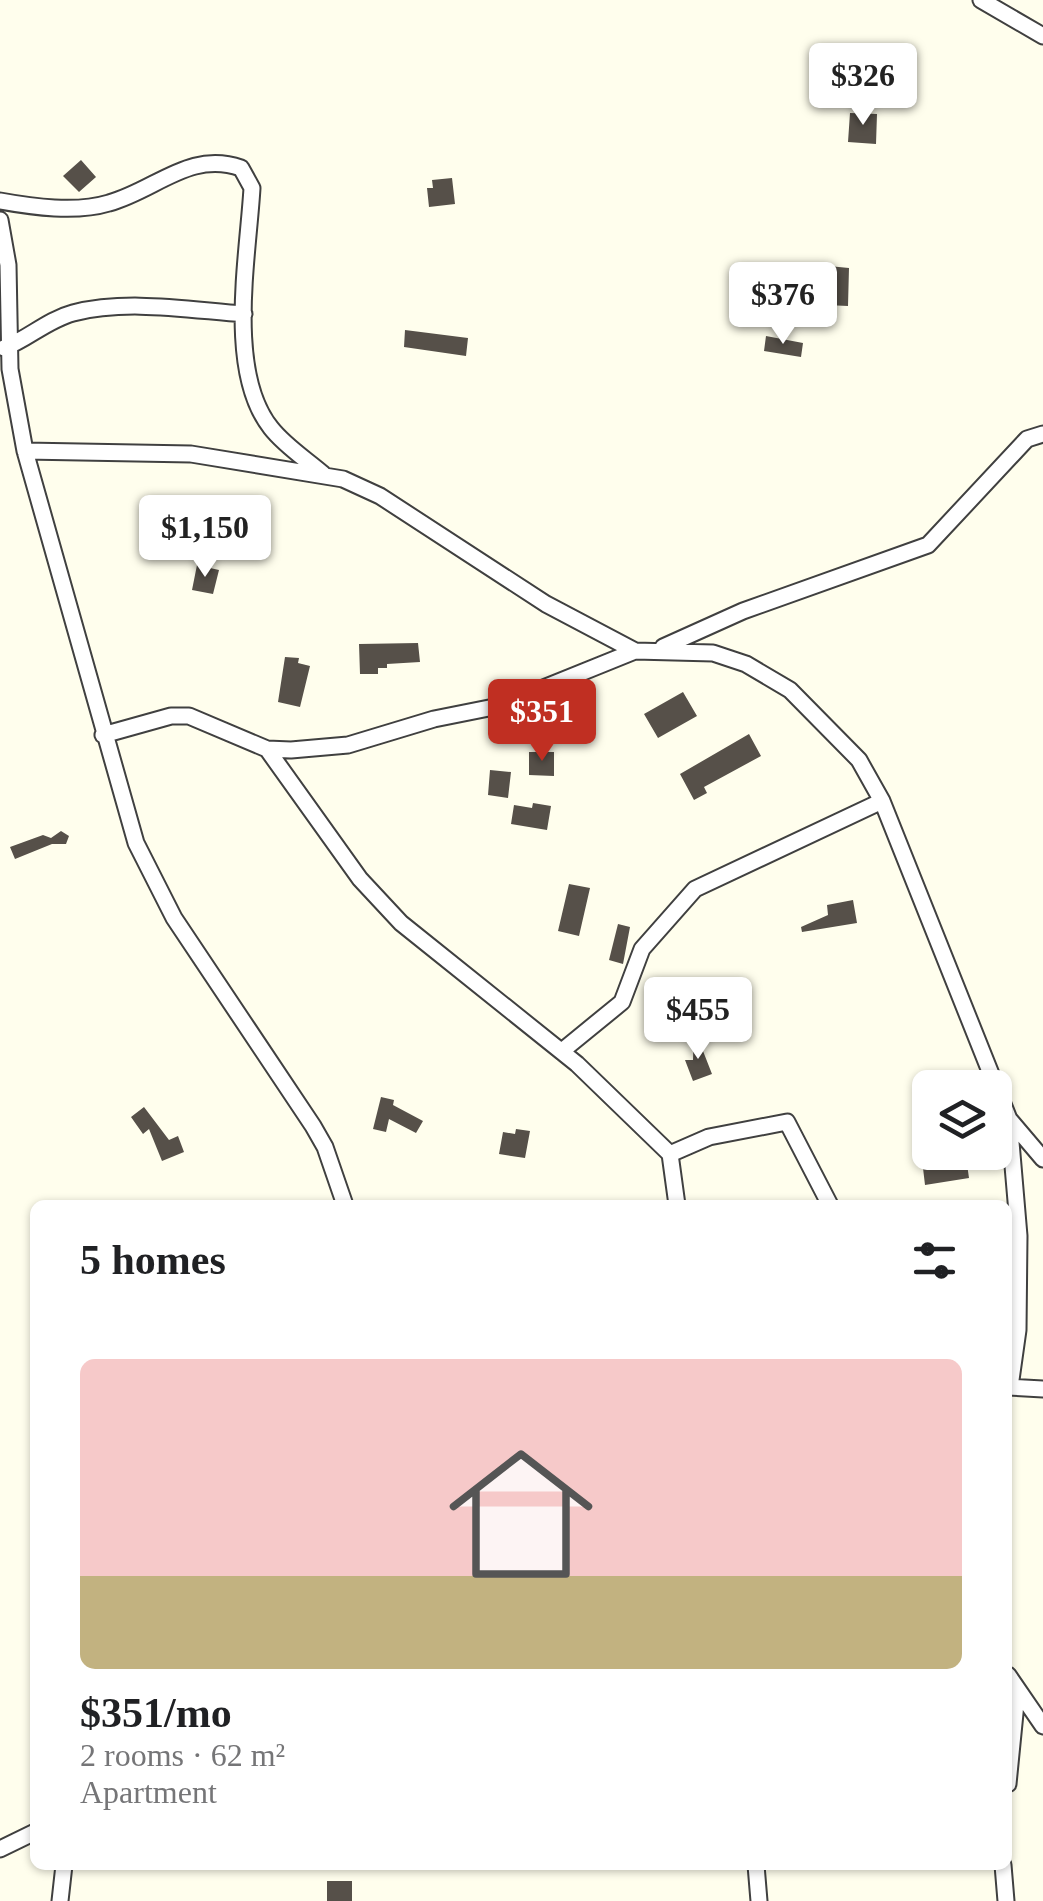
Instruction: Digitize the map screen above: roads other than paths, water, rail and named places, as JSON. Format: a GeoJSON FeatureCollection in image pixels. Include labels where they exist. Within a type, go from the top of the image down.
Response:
{"type":"FeatureCollection","features":[{"type":"Feature","properties":{"kind":"street"},"geometry":{"type":"LineString","coordinates":[[981,0],[1043,36]]}},
{"type":"Feature","properties":{"kind":"street"},"geometry":{"type":"LineString","coordinates":[[0,201],[76,208],[110,203],[199,164],[241,168],[252,188],[242,353],[251,393],[271,429],[326,476]]}},
{"type":"Feature","properties":{"kind":"street"},"geometry":{"type":"LineString","coordinates":[[0,220],[8,266],[5,348],[26,451],[136,843],[154,882],[204,964],[314,1126],[343,1200]]}},
{"type":"Feature","properties":{"kind":"street"},"geometry":{"type":"LineString","coordinates":[[5,348],[71,314],[103,308],[244,314]]}},
{"type":"Feature","properties":{"kind":"street"},"geometry":{"type":"LineString","coordinates":[[655,651],[743,611],[928,545],[1027,439],[1043,434]]}},
{"type":"Feature","properties":{"kind":"street"},"geometry":{"type":"LineString","coordinates":[[26,451],[191,454],[343,479],[380,496],[546,604],[634,652]]}},
{"type":"Feature","properties":{"kind":"street"},"geometry":{"type":"LineString","coordinates":[[104,735],[171,716],[189,716],[267,749],[348,744],[434,719],[500,706],[634,652],[713,653],[746,664],[790,690],[859,760],[882,801],[989,1070]]}},
{"type":"Feature","properties":{"kind":"street"},"geometry":{"type":"LineString","coordinates":[[267,749],[360,879],[401,923],[562,1051],[670,1154],[680,1200]]}},
{"type":"Feature","properties":{"kind":"street"},"geometry":{"type":"LineString","coordinates":[[562,1051],[622,1002],[642,949],[695,888],[882,801]]}},
{"type":"Feature","properties":{"kind":"street"},"geometry":{"type":"LineString","coordinates":[[670,1154],[709,1138],[787,1122],[827,1200]]}},
{"type":"Feature","properties":{"kind":"street"},"geometry":{"type":"LineString","coordinates":[[1012,1123],[1043,1159]]}},
{"type":"Feature","properties":{"kind":"street"},"geometry":{"type":"LineString","coordinates":[[1012,1154],[1019,1236],[1018,1330],[1012,1368]]}},
{"type":"Feature","properties":{"kind":"street"},"geometry":{"type":"LineString","coordinates":[[1012,1387],[1043,1388]]}},
{"type":"Feature","properties":{"kind":"street"},"geometry":{"type":"LineString","coordinates":[[1012,1683],[1043,1726]]}},
{"type":"Feature","properties":{"kind":"street"},"geometry":{"type":"LineString","coordinates":[[1012,1744],[1017,1693]]}},
{"type":"Feature","properties":{"kind":"street"},"geometry":{"type":"LineString","coordinates":[[0,1849],[30,1834]]}},
{"type":"Feature","properties":{"kind":"street"},"geometry":{"type":"LineString","coordinates":[[60,1901],[63,1870]]}},
{"type":"Feature","properties":{"kind":"street"},"geometry":{"type":"LineString","coordinates":[[756,1870],[759,1901]]}},
{"type":"Feature","properties":{"kind":"street"},"geometry":{"type":"LineString","coordinates":[[1003,1870],[1006,1901]]}}]}
